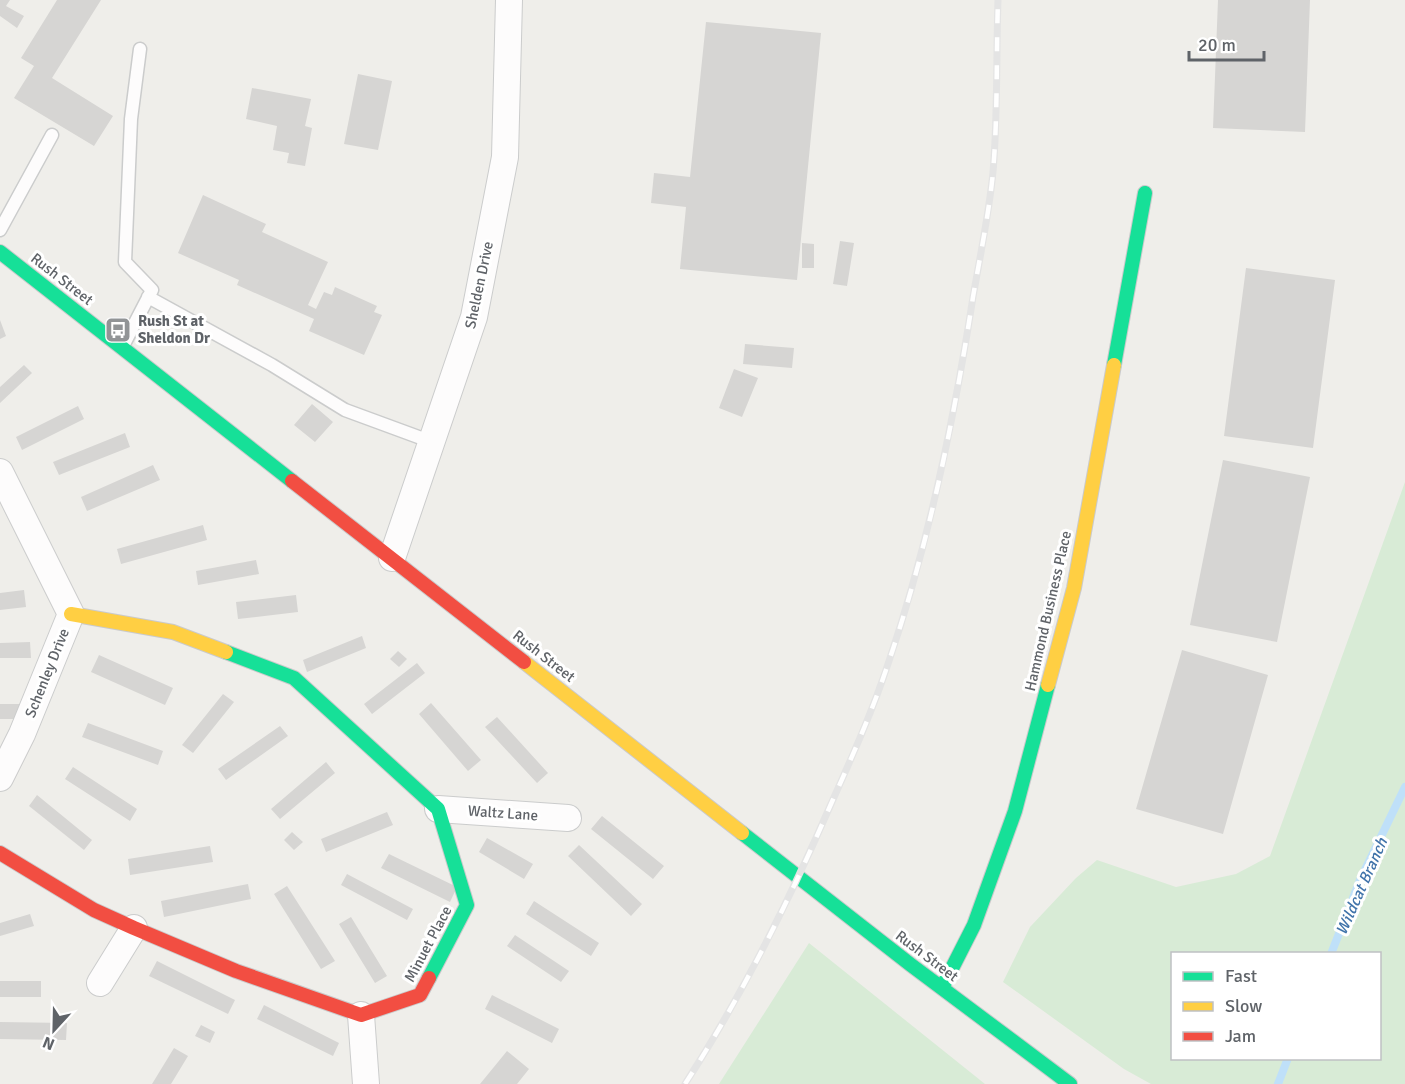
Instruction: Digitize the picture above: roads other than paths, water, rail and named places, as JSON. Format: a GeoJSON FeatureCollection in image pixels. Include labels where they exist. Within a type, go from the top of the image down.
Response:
{"type":"FeatureCollection","features":[{"type":"Feature","properties":{"kind":"street","name":"Shelden Drive"},"geometry":{"type":"LineString","coordinates":[[392,558],[474,317],[505,157],[509,0]]}},
{"type":"Feature","properties":{"kind":"street","name":"Hammond Business Place"},"geometry":{"type":"LineString","coordinates":[[942,988],[974,925],[1015,811],[1074,588],[1145,193]]}},
{"type":"Feature","properties":{"kind":"street","name":"Rush Street"},"geometry":{"type":"LineString","coordinates":[[0,252],[942,988],[1070,1084]]}},
{"type":"Feature","properties":{"kind":"street","name":"Schenley Drive"},"geometry":{"type":"LineString","coordinates":[[0,472],[71,614],[22,734],[0,778]]}},
{"type":"Feature","properties":{"kind":"street"},"geometry":{"type":"LineString","coordinates":[[71,614],[173,632],[294,678],[438,809]]}},
{"type":"Feature","properties":{"kind":"street","name":"Waltz Lane"},"geometry":{"type":"LineString","coordinates":[[438,809],[568,818]]}},
{"type":"Feature","properties":{"kind":"street","name":"Minuet Place"},"geometry":{"type":"LineString","coordinates":[[361,1015],[420,995],[467,905],[438,809]]}},
{"type":"Feature","properties":{"kind":"street"},"geometry":{"type":"LineString","coordinates":[[0,853],[94,910],[134,928],[236,971],[361,1015],[366,1084]]}},
{"type":"Feature","properties":{"kind":"street"},"geometry":{"type":"LineString","coordinates":[[100,983],[134,928]]}},
{"type":"Feature","properties":{"kind":"lane"},"geometry":{"type":"LineString","coordinates":[[122,348],[152,290],[125,262],[131,119],[140,49]]}},
{"type":"Feature","properties":{"kind":"lane"},"geometry":{"type":"LineString","coordinates":[[0,230],[52,135]]}},
{"type":"Feature","properties":{"kind":"lane"},"geometry":{"type":"LineString","coordinates":[[148,297],[272,365],[345,410],[432,442]]}},
{"type":"Feature","properties":{"kind":"waterway","name":"Wildcat Branch"},"geometry":{"type":"LineString","coordinates":[[1332,952],[1360,880],[1405,787]]}},
{"type":"Feature","properties":{"kind":"waterway","name":"Wildcat Branch"},"geometry":{"type":"LineString","coordinates":[[1278,1084],[1287,1060]]}},
{"type":"Feature","properties":{"kind":"railway"},"geometry":{"type":"LineString","coordinates":[[685,1084],[745,982],[815,840],[876,697],[916,572],[949,435],[989,203],[996,129],[998,0]]}},
{"type":"Feature","properties":{"kind":"place","name":"Rush St at Sheldon Dr"},"geometry":{"type":"Point","coordinates":[118,330]}}]}
